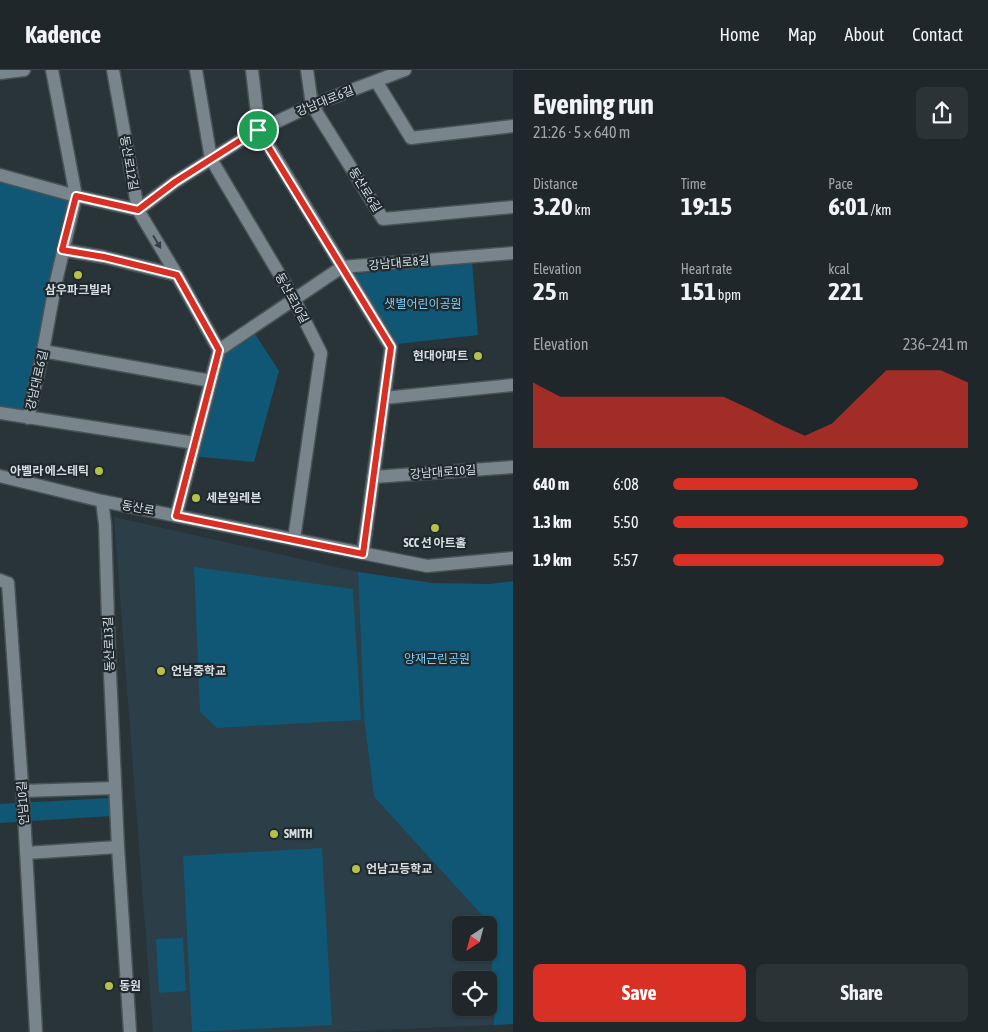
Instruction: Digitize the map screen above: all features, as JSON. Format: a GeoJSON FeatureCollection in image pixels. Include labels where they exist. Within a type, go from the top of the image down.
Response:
{"type":"FeatureCollection","features":[{"type":"Feature","properties":{"kind":"street"},"geometry":{"type":"LineString","coordinates":[[0,73],[24,70]]}},
{"type":"Feature","properties":{"kind":"street"},"geometry":{"type":"LineString","coordinates":[[52,70],[76,196]]}},
{"type":"Feature","properties":{"kind":"street","name":"동산로12길"},"geometry":{"type":"LineString","coordinates":[[113,70],[138,210],[219,350]]}},
{"type":"Feature","properties":{"kind":"street","name":"동산로10길"},"geometry":{"type":"LineString","coordinates":[[196,70],[211,159],[294,299],[321,353],[294,540]]}},
{"type":"Feature","properties":{"kind":"street"},"geometry":{"type":"LineString","coordinates":[[252,70],[258,130],[391,347],[363,554]]}},
{"type":"Feature","properties":{"kind":"street","name":"동산로6길"},"geometry":{"type":"LineString","coordinates":[[307,70],[312,105],[383,219],[513,207]]}},
{"type":"Feature","properties":{"kind":"street","name":"강남대로6길"},"geometry":{"type":"LineString","coordinates":[[138,210],[175,182],[258,130],[312,105],[376,81],[391,73],[405,70]]}},
{"type":"Feature","properties":{"kind":"street"},"geometry":{"type":"LineString","coordinates":[[376,81],[411,138],[513,126]]}},
{"type":"Feature","properties":{"kind":"street"},"geometry":{"type":"LineString","coordinates":[[0,175],[76,196],[138,210]]}},
{"type":"Feature","properties":{"kind":"street","name":"강남대로6길"},"geometry":{"type":"LineString","coordinates":[[28,418],[44,352],[62,250],[76,196]]}},
{"type":"Feature","properties":{"kind":"street"},"geometry":{"type":"LineString","coordinates":[[62,250],[104,257],[177,275]]}},
{"type":"Feature","properties":{"kind":"street","name":"강남대로8길"},"geometry":{"type":"LineString","coordinates":[[219,350],[342,267],[513,253]]}},
{"type":"Feature","properties":{"kind":"street"},"geometry":{"type":"LineString","coordinates":[[176,516],[219,350]]}},
{"type":"Feature","properties":{"kind":"street"},"geometry":{"type":"LineString","coordinates":[[44,352],[211,381]]}},
{"type":"Feature","properties":{"kind":"street"},"geometry":{"type":"LineString","coordinates":[[384,398],[513,385]]}},
{"type":"Feature","properties":{"kind":"street"},"geometry":{"type":"LineString","coordinates":[[0,413],[195,443]]}},
{"type":"Feature","properties":{"kind":"street","name":"강남대로10길"},"geometry":{"type":"LineString","coordinates":[[373,477],[513,466]]}},
{"type":"Feature","properties":{"kind":"street","name":"동산로"},"geometry":{"type":"LineString","coordinates":[[0,476],[102,501],[427,566],[513,558]]}},
{"type":"Feature","properties":{"kind":"street","name":"동산로13길"},"geometry":{"type":"LineString","coordinates":[[102,501],[105,524],[118,847],[130,1032]]}},
{"type":"Feature","properties":{"kind":"street","name":"언남10길"},"geometry":{"type":"LineString","coordinates":[[0,580],[8,583],[36,1032]]}},
{"type":"Feature","properties":{"kind":"street"},"geometry":{"type":"LineString","coordinates":[[22,792],[115,788]]}},
{"type":"Feature","properties":{"kind":"street"},"geometry":{"type":"LineString","coordinates":[[26,853],[118,847]]}},
{"type":"Feature","properties":{"kind":"shaded area"},"geometry":{"type":"Polygon","coordinates":[[[114,517],[358,572],[364,719],[374,797],[483,916],[452,916],[452,961],[491,961],[492,971],[452,971],[452,1016],[494,1016],[494,1025],[335,1032],[153,1032],[114,517]]]}},
{"type":"Feature","properties":{"kind":"green space"},"geometry":{"type":"Polygon","coordinates":[[[0,175],[76,196],[28,418],[0,413],[0,175]]]}},
{"type":"Feature","properties":{"kind":"green space","name":"샛별어린이공원"},"geometry":{"type":"Polygon","coordinates":[[[472,262],[478,335],[397,344],[355,274],[472,262]]]}},
{"type":"Feature","properties":{"kind":"green space"},"geometry":{"type":"Polygon","coordinates":[[[251,328],[279,371],[254,462],[191,456],[219,350],[251,328]]]}},
{"type":"Feature","properties":{"kind":"green space"},"geometry":{"type":"Polygon","coordinates":[[[194,567],[353,589],[361,720],[217,728],[200,712],[194,567]]]}},
{"type":"Feature","properties":{"kind":"green space","name":"양재근린공원"},"geometry":{"type":"Polygon","coordinates":[[[358,572],[433,583],[489,584],[513,581],[513,1024],[494,1025],[494,1016],[497,1016],[497,971],[492,971],[491,961],[498,961],[498,916],[483,916],[374,797],[364,719],[358,572]]]}},
{"type":"Feature","properties":{"kind":"green space"},"geometry":{"type":"Polygon","coordinates":[[[110,798],[111,816],[0,823],[0,804],[110,798]]]}},
{"type":"Feature","properties":{"kind":"green space"},"geometry":{"type":"Polygon","coordinates":[[[322,848],[332,1025],[192,1032],[183,856],[322,848]]]}},
{"type":"Feature","properties":{"kind":"green space"},"geometry":{"type":"Polygon","coordinates":[[[183,938],[186,991],[159,993],[156,939],[183,938]]]}},
{"type":"Feature","properties":{"kind":"place","name":"삼우파크빌라"},"geometry":{"type":"Point","coordinates":[78,275]}},
{"type":"Feature","properties":{"kind":"place","name":"현대아파트"},"geometry":{"type":"Point","coordinates":[478,356]}},
{"type":"Feature","properties":{"kind":"place","name":"아벨라 에스테틱"},"geometry":{"type":"Point","coordinates":[99,471]}},
{"type":"Feature","properties":{"kind":"place","name":"세븐일레븐"},"geometry":{"type":"Point","coordinates":[196,498]}},
{"type":"Feature","properties":{"kind":"place","name":"SCC 선 아트홀"},"geometry":{"type":"Point","coordinates":[435,528]}},
{"type":"Feature","properties":{"kind":"place","name":"언남중학교"},"geometry":{"type":"Point","coordinates":[161,671]}},
{"type":"Feature","properties":{"kind":"place","name":"SMITH"},"geometry":{"type":"Point","coordinates":[274,834]}},
{"type":"Feature","properties":{"kind":"place","name":"언남고등학교"},"geometry":{"type":"Point","coordinates":[356,869]}},
{"type":"Feature","properties":{"kind":"place","name":"동원"},"geometry":{"type":"Point","coordinates":[109,986]}},
{"type":"Feature","properties":{"kind":"route"},"geometry":{"type":"LineString","coordinates":[[258,130],[391,347],[363,554],[176,516],[219,350],[177,275],[104,257],[62,250],[76,196],[138,210],[175,182],[258,130]]}}]}
